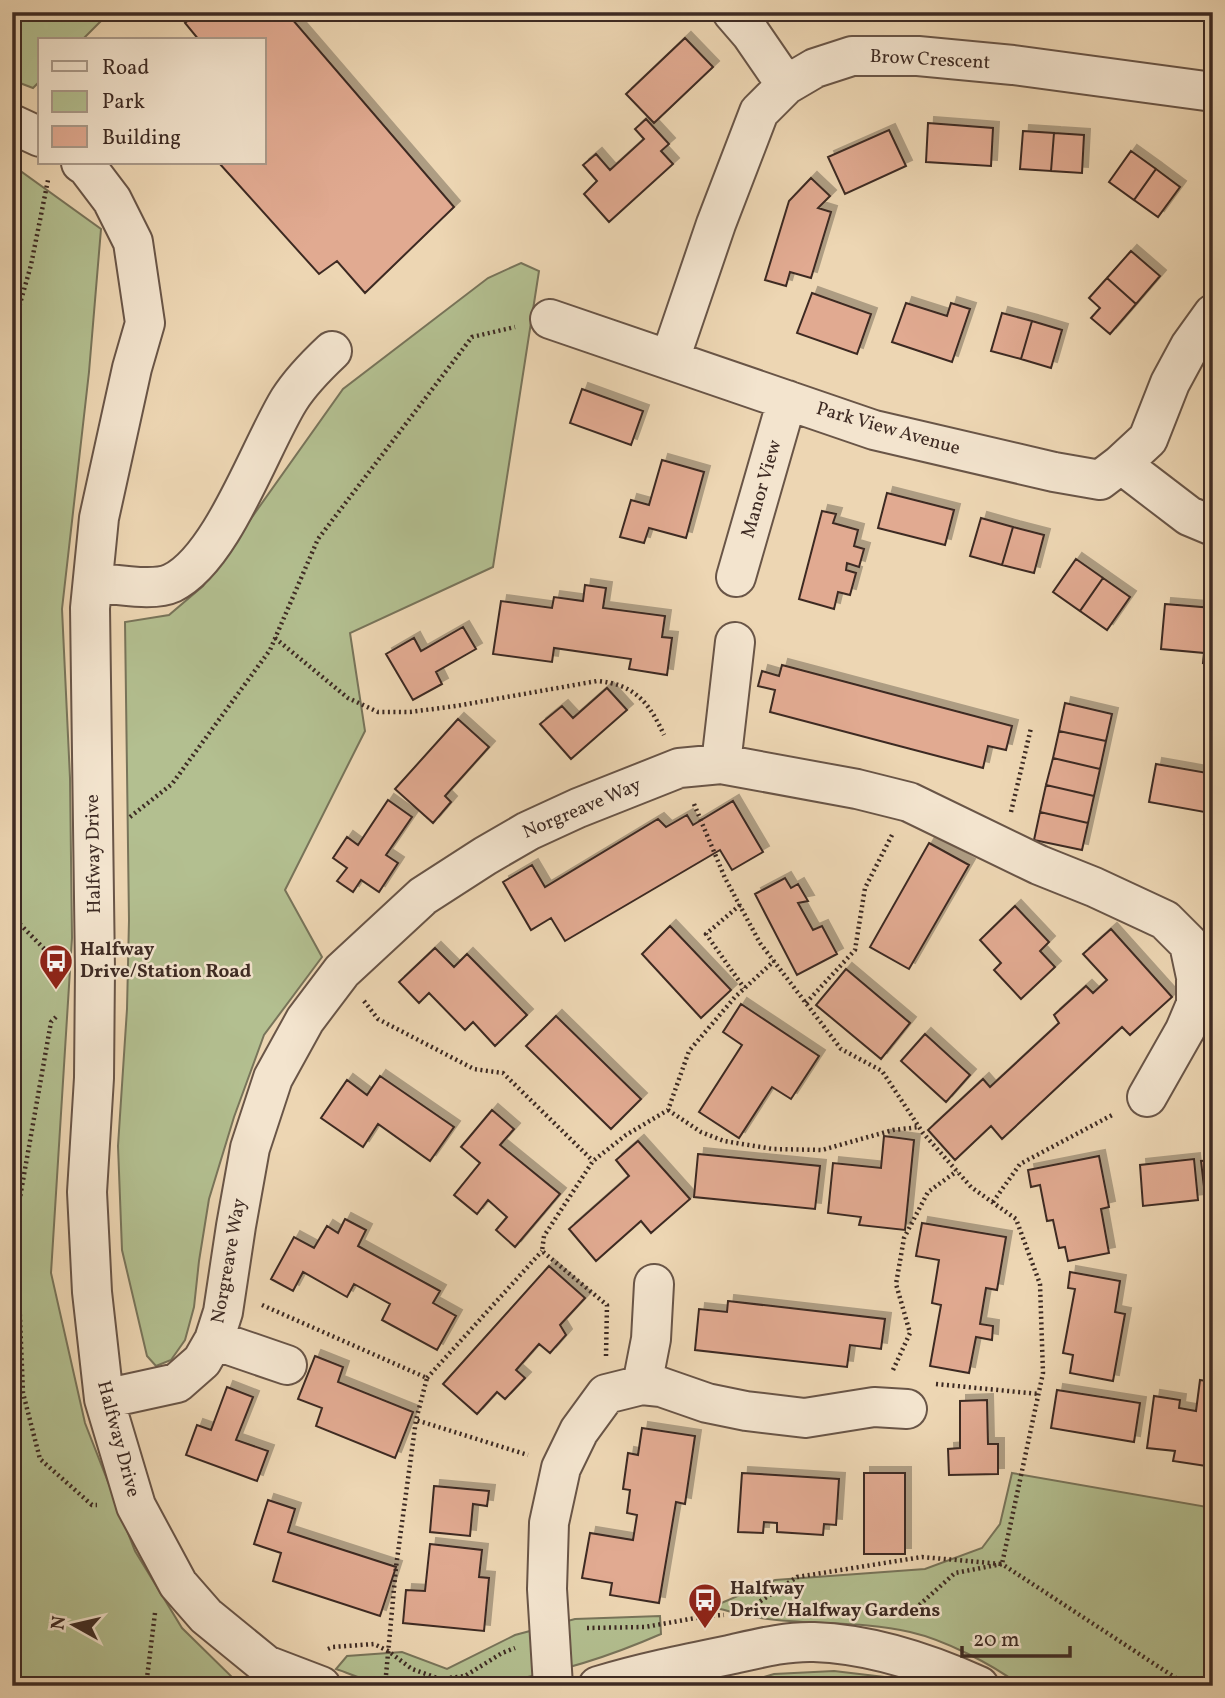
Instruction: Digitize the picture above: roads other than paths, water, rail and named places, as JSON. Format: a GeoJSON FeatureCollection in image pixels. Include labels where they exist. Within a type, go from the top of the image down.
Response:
{"type":"FeatureCollection","features":[{"type":"Feature","properties":{"kind":"street"},"geometry":{"type":"LineString","coordinates":[[732,12],[751,34],[786,85]]}},
{"type":"Feature","properties":{"kind":"street","name":"Brow Crescent"},"geometry":{"type":"LineString","coordinates":[[670,359],[716,224],[759,112],[786,85],[815,68],[852,56],[918,57],[1026,67],[1213,92]]}},
{"type":"Feature","properties":{"kind":"street"},"geometry":{"type":"LineString","coordinates":[[12,124],[38,136]]}},
{"type":"Feature","properties":{"kind":"street","name":"Halfway Drive"},"geometry":{"type":"LineString","coordinates":[[65,169],[112,200],[133,242],[145,323],[132,368],[99,517],[90,608],[95,970],[94,1078],[87,1192],[92,1292],[104,1399],[136,1506],[178,1584],[206,1616],[269,1674],[321,1686]]}},
{"type":"Feature","properties":{"kind":"street","name":"Park View Avenue"},"geometry":{"type":"LineString","coordinates":[[550,318],[874,430],[1054,472],[1100,480],[1148,439],[1170,383],[1183,358],[1213,314]]}},
{"type":"Feature","properties":{"kind":"street"},"geometry":{"type":"LineString","coordinates":[[93,582],[155,587],[170,584],[189,572],[206,552],[238,499],[289,400],[310,372],[332,351]]}},
{"type":"Feature","properties":{"kind":"street","name":"Manor View"},"geometry":{"type":"LineString","coordinates":[[736,577],[787,400]]}},
{"type":"Feature","properties":{"kind":"street"},"geometry":{"type":"LineString","coordinates":[[1121,464],[1189,516],[1213,526]]}},
{"type":"Feature","properties":{"kind":"street"},"geometry":{"type":"LineString","coordinates":[[721,764],[735,642]]}},
{"type":"Feature","properties":{"kind":"street","name":"Norgreave Way"},"geometry":{"type":"LineString","coordinates":[[104,1399],[177,1383],[202,1361],[214,1340],[223,1312],[250,1148],[273,1078],[305,1020],[342,971],[423,896],[485,856],[528,831],[578,808],[679,768],[721,764],[857,789],[909,802],[1039,865],[1166,920],[1189,944],[1196,977],[1196,1004],[1185,1030],[1147,1097]]}},
{"type":"Feature","properties":{"kind":"street"},"geometry":{"type":"LineString","coordinates":[[642,1385],[651,1339],[654,1284]]}},
{"type":"Feature","properties":{"kind":"street"},"geometry":{"type":"LineString","coordinates":[[214,1340],[286,1364]]}},
{"type":"Feature","properties":{"kind":"street"},"geometry":{"type":"LineString","coordinates":[[552,1686],[547,1589],[550,1523],[561,1468],[579,1431],[606,1394],[642,1385],[661,1387],[707,1403],[805,1418],[891,1408]]}},
{"type":"Feature","properties":{"kind":"street"},"geometry":{"type":"LineString","coordinates":[[598,1686],[681,1664],[813,1642],[872,1650],[939,1667],[979,1686]]}},
{"type":"Feature","properties":{"kind":"place","name":"Halfway Drive/Station Road"},"geometry":{"type":"Point","coordinates":[56,991]}},
{"type":"Feature","properties":{"kind":"place","name":"Halfway Drive/Halfway Gardens"},"geometry":{"type":"Point","coordinates":[705,1630]}}]}
